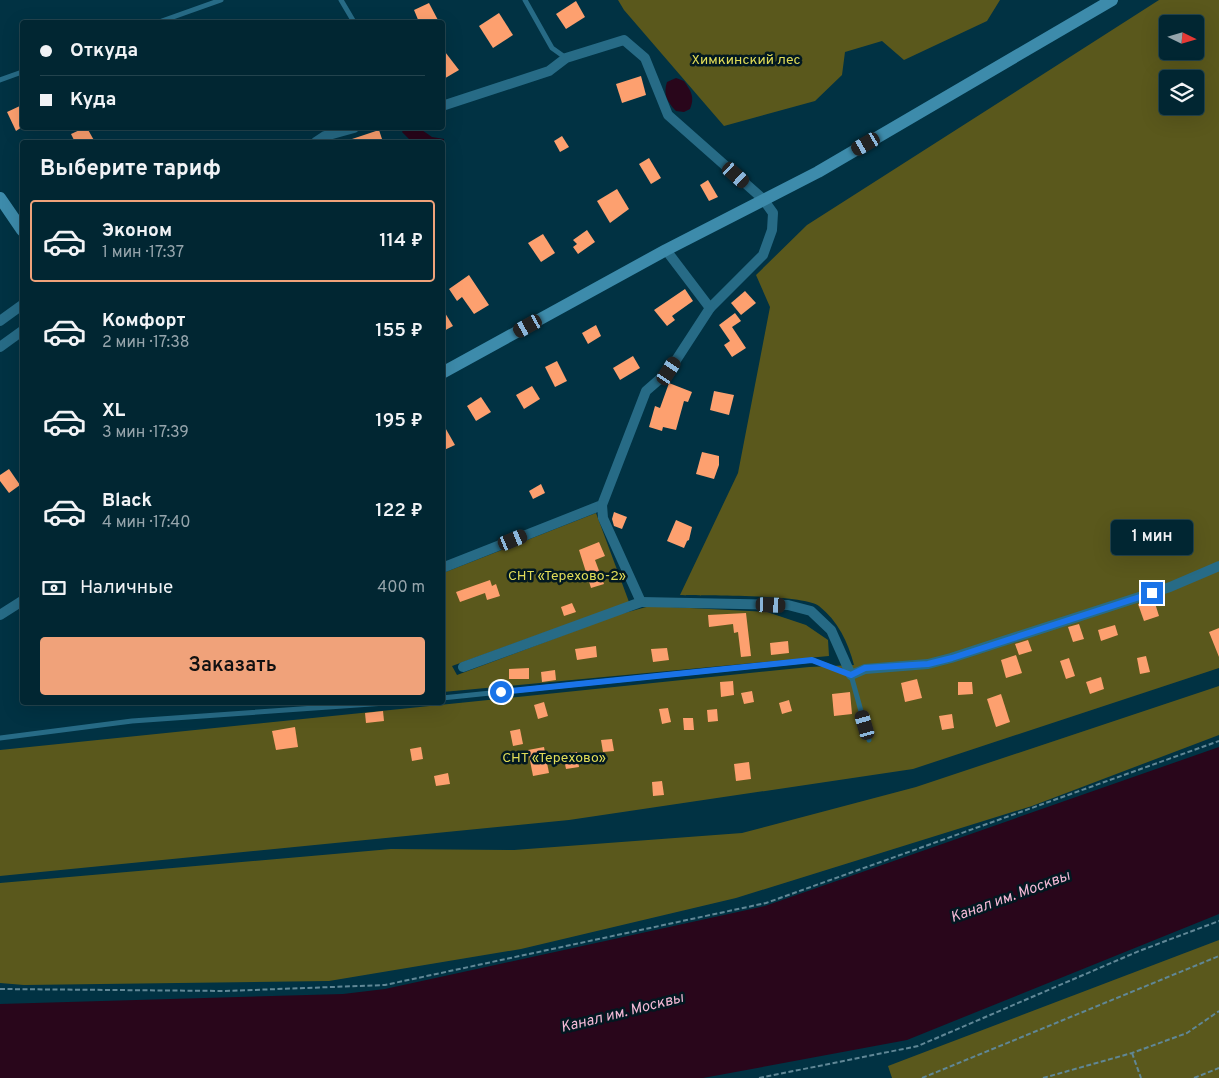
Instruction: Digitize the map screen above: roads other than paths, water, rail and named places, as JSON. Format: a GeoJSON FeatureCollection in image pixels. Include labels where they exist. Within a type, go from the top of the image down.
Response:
{"type":"FeatureCollection","features":[{"type":"Feature","properties":{"kind":"main road"},"geometry":{"type":"LineString","coordinates":[[445,371],[666,250],[818,172],[1112,0]]}},
{"type":"Feature","properties":{"kind":"main road"},"geometry":{"type":"LineString","coordinates":[[0,198],[20,227]]}},
{"type":"Feature","properties":{"kind":"street"},"geometry":{"type":"LineString","coordinates":[[445,105],[549,71],[566,58],[624,40],[645,58],[668,115],[763,199],[773,213],[772,230],[762,255],[710,308],[669,371],[646,391],[602,506],[603,518],[641,602]]}},
{"type":"Feature","properties":{"kind":"street"},"geometry":{"type":"LineString","coordinates":[[319,140],[347,130]]}},
{"type":"Feature","properties":{"kind":"street"},"geometry":{"type":"LineString","coordinates":[[666,250],[710,308]]}},
{"type":"Feature","properties":{"kind":"street"},"geometry":{"type":"LineString","coordinates":[[0,321],[20,306]]}},
{"type":"Feature","properties":{"kind":"street"},"geometry":{"type":"LineString","coordinates":[[0,347],[20,332]]}},
{"type":"Feature","properties":{"kind":"street"},"geometry":{"type":"LineString","coordinates":[[445,567],[602,506]]}},
{"type":"Feature","properties":{"kind":"street"},"geometry":{"type":"LineString","coordinates":[[463,667],[641,602],[788,605],[811,611],[831,630],[851,675],[865,668],[928,664],[952,658],[1170,587],[1219,566]]}},
{"type":"Feature","properties":{"kind":"street"},"geometry":{"type":"LineString","coordinates":[[0,615],[20,602]]}},
{"type":"Feature","properties":{"kind":"lane"},"geometry":{"type":"LineString","coordinates":[[165,20],[221,0]]}},
{"type":"Feature","properties":{"kind":"lane"},"geometry":{"type":"LineString","coordinates":[[341,0],[353,20]]}},
{"type":"Feature","properties":{"kind":"lane"},"geometry":{"type":"LineString","coordinates":[[525,0],[552,48],[566,58]]}},
{"type":"Feature","properties":{"kind":"lane"},"geometry":{"type":"LineString","coordinates":[[0,80],[20,73]]}},
{"type":"Feature","properties":{"kind":"lane"},"geometry":{"type":"LineString","coordinates":[[445,698],[812,660],[851,675],[869,740]]}},
{"type":"Feature","properties":{"kind":"lane"},"geometry":{"type":"LineString","coordinates":[[0,738],[132,721],[358,705]]}},
{"type":"Feature","properties":{"kind":"water"},"geometry":{"type":"Polygon","coordinates":[[[676,78],[684,81],[692,94],[690,109],[684,112],[676,111],[668,101],[666,94],[667,82],[676,78]]]}},
{"type":"Feature","properties":{"kind":"water"},"geometry":{"type":"Polygon","coordinates":[[[404,130],[422,130],[432,137],[444,140],[410,140],[402,132],[404,130]]]}},
{"type":"Feature","properties":{"kind":"water","name":"Канал им. Москвы"},"geometry":{"type":"Polygon","coordinates":[[[1219,747],[1219,914],[907,1040],[703,1078],[0,1078],[0,1004],[343,994],[385,989],[765,906],[1219,747]]]}},
{"type":"Feature","properties":{"kind":"park label","name":"Химкинский лес"},"geometry":{"type":"Point","coordinates":[746,59]}},
{"type":"Feature","properties":{"kind":"park label","name":"СНТ «Терехово-2»"},"geometry":{"type":"Point","coordinates":[567,575]}},
{"type":"Feature","properties":{"kind":"park label","name":"СНТ «Терехово»"},"geometry":{"type":"Point","coordinates":[554,757]}}]}
